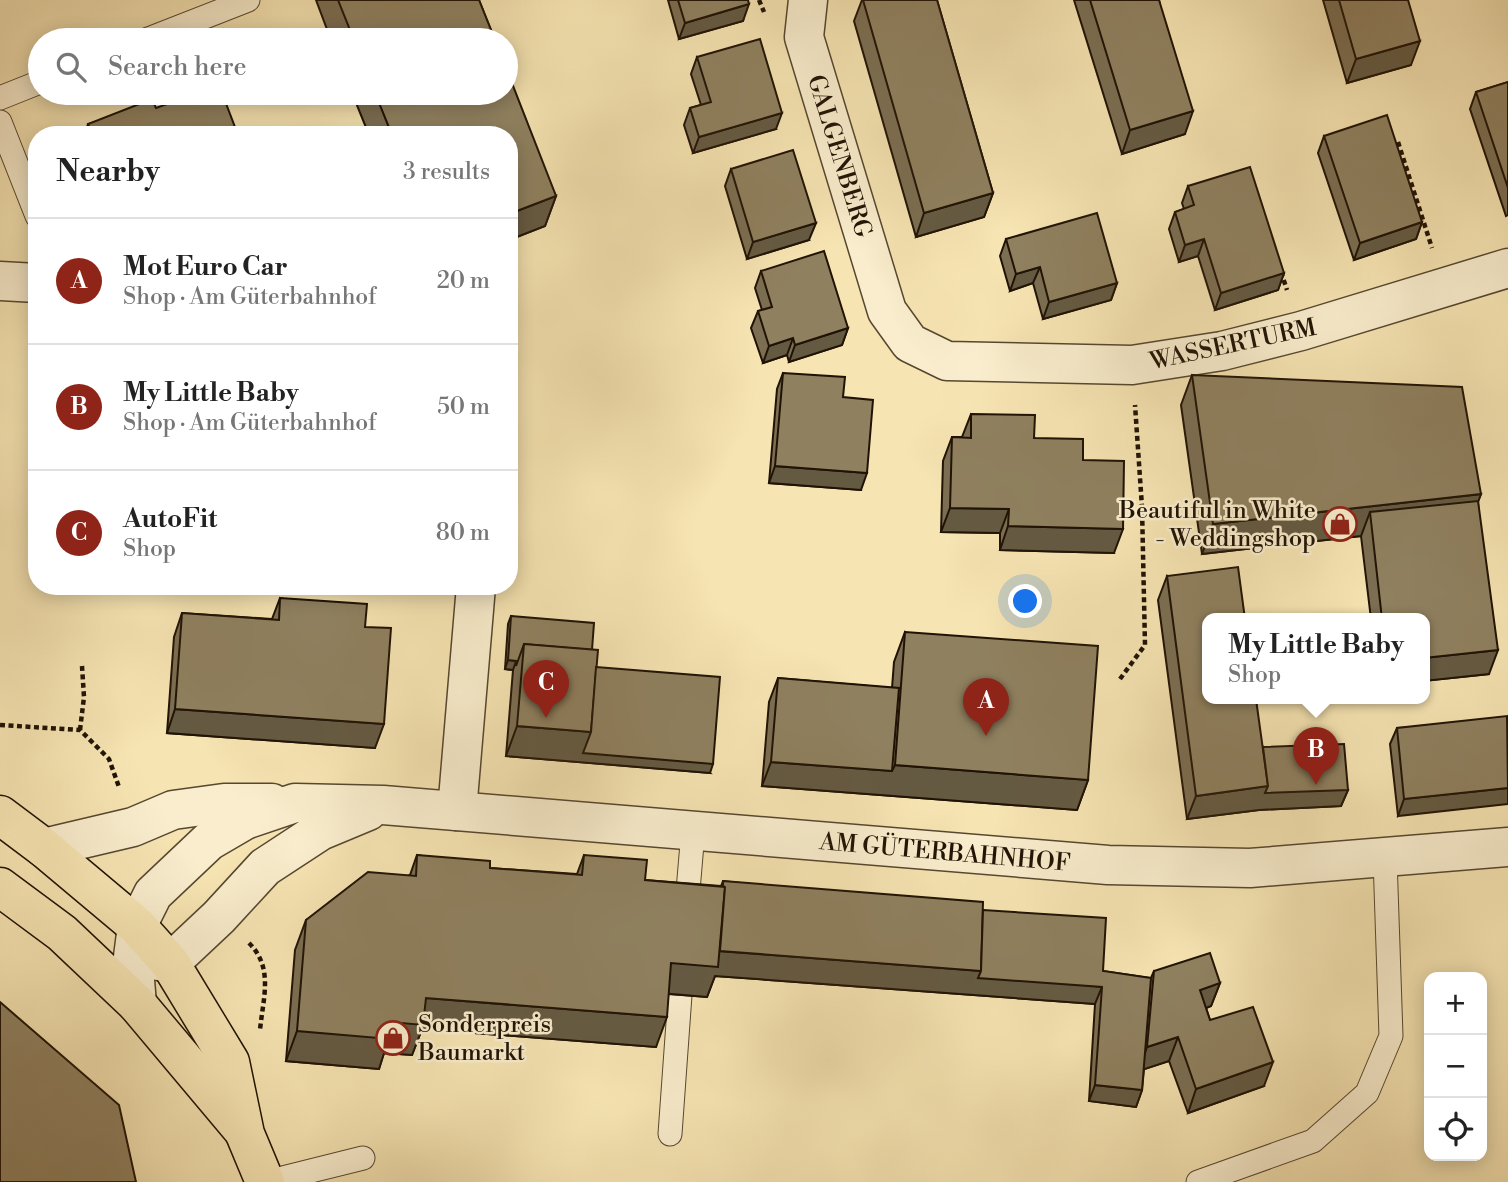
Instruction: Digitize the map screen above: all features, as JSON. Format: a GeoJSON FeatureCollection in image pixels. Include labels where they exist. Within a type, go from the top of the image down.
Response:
{"type":"FeatureCollection","features":[{"type":"Feature","properties":{"kind":"main road"},"geometry":{"type":"LineString","coordinates":[[0,815],[44,848],[135,941],[170,963],[230,1062],[246,1133],[266,1182]]}},
{"type":"Feature","properties":{"kind":"main road"},"geometry":{"type":"LineString","coordinates":[[0,887],[62,933],[137,1003],[246,1133]]}},
{"type":"Feature","properties":{"kind":"street","name":"GALGENBERG"},"geometry":{"type":"LineString","coordinates":[[808,0],[804,37],[887,311]]}},
{"type":"Feature","properties":{"kind":"street","name":"WASSERTURM"},"geometry":{"type":"LineString","coordinates":[[887,311],[910,343],[947,361],[1132,365],[1222,351],[1301,331],[1508,268]]}},
{"type":"Feature","properties":{"kind":"street"},"geometry":{"type":"LineString","coordinates":[[0,281],[28,283]]}},
{"type":"Feature","properties":{"kind":"street"},"geometry":{"type":"LineString","coordinates":[[457,811],[475,595]]}},
{"type":"Feature","properties":{"kind":"street","name":"AM GÜTERBAHNHOF"},"geometry":{"type":"LineString","coordinates":[[44,848],[133,827],[173,810],[224,803],[383,805],[1108,866],[1250,868],[1508,847]]}},
{"type":"Feature","properties":{"kind":"street","name":"AM GÜTERBAHNHOF"},"geometry":{"type":"LineString","coordinates":[[135,941],[153,894],[209,841],[245,820],[295,803]]}},
{"type":"Feature","properties":{"kind":"street","name":"AM GÜTERBAHNHOF"},"geometry":{"type":"LineString","coordinates":[[170,963],[219,917],[265,867],[320,831],[383,805]]}},
{"type":"Feature","properties":{"kind":"street"},"geometry":{"type":"LineString","coordinates":[[62,933],[135,941],[137,1003]]}},
{"type":"Feature","properties":{"kind":"lane"},"geometry":{"type":"LineString","coordinates":[[177,28],[248,0]]}},
{"type":"Feature","properties":{"kind":"lane"},"geometry":{"type":"LineString","coordinates":[[0,98],[28,87]]}},
{"type":"Feature","properties":{"kind":"lane"},"geometry":{"type":"LineString","coordinates":[[0,122],[28,193]]}},
{"type":"Feature","properties":{"kind":"lane"},"geometry":{"type":"LineString","coordinates":[[686,914],[692,832]]}},
{"type":"Feature","properties":{"kind":"lane"},"geometry":{"type":"LineString","coordinates":[[1198,1182],[1313,1141],[1367,1093],[1391,1036],[1385,858]]}},
{"type":"Feature","properties":{"kind":"lane"},"geometry":{"type":"LineString","coordinates":[[670,1134],[680,995]]}},
{"type":"Feature","properties":{"kind":"lane"},"geometry":{"type":"LineString","coordinates":[[266,1182],[363,1158]]}},
{"type":"Feature","properties":{"kind":"lane"},"geometry":{"type":"LineString","coordinates":[[322,1169],[345,1182]]}},
{"type":"Feature","properties":{"kind":"path"},"geometry":{"type":"LineString","coordinates":[[1398,142],[1445,289]]}},
{"type":"Feature","properties":{"kind":"path"},"geometry":{"type":"LineString","coordinates":[[1279,267],[1301,331]]}},
{"type":"Feature","properties":{"kind":"path"},"geometry":{"type":"LineString","coordinates":[[1120,678],[1145,645],[1142,507],[1132,365]]}},
{"type":"Feature","properties":{"kind":"path"},"geometry":{"type":"LineString","coordinates":[[80,730],[84,697],[82,666]]}},
{"type":"Feature","properties":{"kind":"building"},"geometry":{"type":"Polygon","coordinates":[[[338,0],[479,0],[490,28],[349,28],[338,0]]]}},
{"type":"Feature","properties":{"kind":"building"},"geometry":{"type":"Polygon","coordinates":[[[678,0],[748,0],[749,4],[685,23],[678,0]]]}},
{"type":"Feature","properties":{"kind":"building"},"geometry":{"type":"Polygon","coordinates":[[[863,0],[937,0],[993,193],[924,213],[863,0]]]}},
{"type":"Feature","properties":{"kind":"building"},"geometry":{"type":"Polygon","coordinates":[[[1090,0],[1159,0],[1193,111],[1130,130],[1090,0]]]}},
{"type":"Feature","properties":{"kind":"building"},"geometry":{"type":"Polygon","coordinates":[[[1339,0],[1408,0],[1420,41],[1356,59],[1339,0]]]}},
{"type":"Feature","properties":{"kind":"building"},"geometry":{"type":"Polygon","coordinates":[[[760,39],[782,113],[699,137],[690,108],[711,102],[697,57],[760,39]]]}},
{"type":"Feature","properties":{"kind":"building"},"geometry":{"type":"Polygon","coordinates":[[[1508,82],[1508,188],[1476,92],[1508,82]]]}},
{"type":"Feature","properties":{"kind":"building"},"geometry":{"type":"Polygon","coordinates":[[[518,99],[556,196],[518,211],[518,126],[388,126],[380,105],[518,105],[518,99]]]}},
{"type":"Feature","properties":{"kind":"building"},"geometry":{"type":"Polygon","coordinates":[[[137,105],[155,105],[156,108],[164,105],[227,105],[235,126],[88,124],[137,105]]]}},
{"type":"Feature","properties":{"kind":"building"},"geometry":{"type":"Polygon","coordinates":[[[1387,115],[1422,222],[1360,243],[1324,136],[1387,115]]]}},
{"type":"Feature","properties":{"kind":"building"},"geometry":{"type":"Polygon","coordinates":[[[793,150],[816,223],[753,242],[731,169],[793,150]]]}},
{"type":"Feature","properties":{"kind":"building"},"geometry":{"type":"Polygon","coordinates":[[[1250,167],[1284,273],[1221,293],[1204,239],[1185,245],[1175,212],[1194,205],[1188,186],[1250,167]]]}},
{"type":"Feature","properties":{"kind":"building"},"geometry":{"type":"Polygon","coordinates":[[[1097,213],[1117,283],[1049,302],[1040,267],[1016,274],[1006,239],[1097,213]]]}},
{"type":"Feature","properties":{"kind":"building"},"geometry":{"type":"Polygon","coordinates":[[[824,251],[848,328],[795,345],[793,338],[769,346],[758,311],[772,307],[761,271],[824,251]]]}},
{"type":"Feature","properties":{"kind":"building"},"geometry":{"type":"Polygon","coordinates":[[[783,373],[845,377],[843,397],[873,400],[867,473],[775,466],[783,373]]]}},
{"type":"Feature","properties":{"kind":"building"},"geometry":{"type":"Polygon","coordinates":[[[1192,375],[1462,387],[1481,494],[1213,524],[1192,375]]]}},
{"type":"Feature","properties":{"kind":"building"},"geometry":{"type":"Polygon","coordinates":[[[971,414],[1035,415],[1034,438],[1083,439],[1083,460],[1124,461],[1123,529],[1008,526],[1009,509],[950,508],[952,437],[971,438],[971,414]]]}},
{"type":"Feature","properties":{"kind":"building"},"geometry":{"type":"Polygon","coordinates":[[[1478,501],[1498,650],[1430,657],[1430,613],[1381,613],[1370,512],[1478,501]]]}},
{"type":"Feature","properties":{"kind":"building"},"geometry":{"type":"Polygon","coordinates":[[[1238,567],[1244,613],[1202,613],[1202,704],[1257,704],[1268,786],[1196,796],[1167,576],[1238,567]]]}},
{"type":"Feature","properties":{"kind":"building"},"geometry":{"type":"Polygon","coordinates":[[[280,598],[367,604],[365,627],[391,628],[384,724],[175,709],[182,613],[279,620],[280,598]]]}},
{"type":"Feature","properties":{"kind":"building"},"geometry":{"type":"Polygon","coordinates":[[[511,616],[594,623],[592,650],[524,644],[516,666],[516,661],[508,660],[511,616]]]}},
{"type":"Feature","properties":{"kind":"building"},"geometry":{"type":"Polygon","coordinates":[[[905,632],[1098,646],[1088,780],[895,765],[905,632]]]}},
{"type":"Feature","properties":{"kind":"building"},"geometry":{"type":"Polygon","coordinates":[[[524,644],[598,650],[591,732],[517,726],[524,644]]]}},
{"type":"Feature","properties":{"kind":"building"},"geometry":{"type":"Polygon","coordinates":[[[596,667],[720,677],[713,764],[583,753],[591,732],[596,667]]]}},
{"type":"Feature","properties":{"kind":"building"},"geometry":{"type":"Polygon","coordinates":[[[778,678],[899,688],[892,771],[771,762],[778,678]]]}},
{"type":"Feature","properties":{"kind":"building"},"geometry":{"type":"Polygon","coordinates":[[[1507,716],[1508,788],[1404,799],[1397,728],[1507,716]]]}},
{"type":"Feature","properties":{"kind":"building"},"geometry":{"type":"Polygon","coordinates":[[[1344,744],[1348,790],[1265,793],[1268,786],[1263,747],[1344,744]]]}},
{"type":"Feature","properties":{"kind":"building"},"geometry":{"type":"Polygon","coordinates":[[[417,855],[490,861],[490,868],[582,875],[584,855],[647,860],[645,880],[725,887],[718,967],[671,963],[667,1017],[426,998],[423,1025],[391,1022],[390,1039],[297,1031],[306,920],[368,872],[416,876],[417,855]]]}},
{"type":"Feature","properties":{"kind":"building"},"geometry":{"type":"Polygon","coordinates":[[[723,881],[983,902],[981,971],[720,951],[725,887],[723,881]]]}},
{"type":"Feature","properties":{"kind":"building"},"geometry":{"type":"Polygon","coordinates":[[[983,910],[1106,918],[1103,971],[1151,978],[1142,1090],[1095,1085],[1102,987],[978,978],[981,971],[983,910]]]}},
{"type":"Feature","properties":{"kind":"building"},"geometry":{"type":"Polygon","coordinates":[[[1210,953],[1220,983],[1200,990],[1210,1020],[1253,1007],[1273,1062],[1196,1089],[1178,1037],[1147,1047],[1154,971],[1210,953]]]}},
{"type":"Feature","properties":{"kind":"building"},"geometry":{"type":"Polygon","coordinates":[[[0,1002],[119,1105],[136,1182],[0,1182],[0,1002]]]}},
{"type":"Feature","properties":{"kind":"place","name":"Beautiful in White - Weddingshop"},"geometry":{"type":"Point","coordinates":[1340,524]}},
{"type":"Feature","properties":{"kind":"place","name":"AutoFit"},"geometry":{"type":"Point","coordinates":[546,718]}},
{"type":"Feature","properties":{"kind":"place","name":"Mot Euro Car"},"geometry":{"type":"Point","coordinates":[986,736]}},
{"type":"Feature","properties":{"kind":"place","name":"My Little Baby"},"geometry":{"type":"Point","coordinates":[1316,785]}},
{"type":"Feature","properties":{"kind":"place","name":"Sonderpreis Baumarkt"},"geometry":{"type":"Point","coordinates":[393,1038]}}]}
